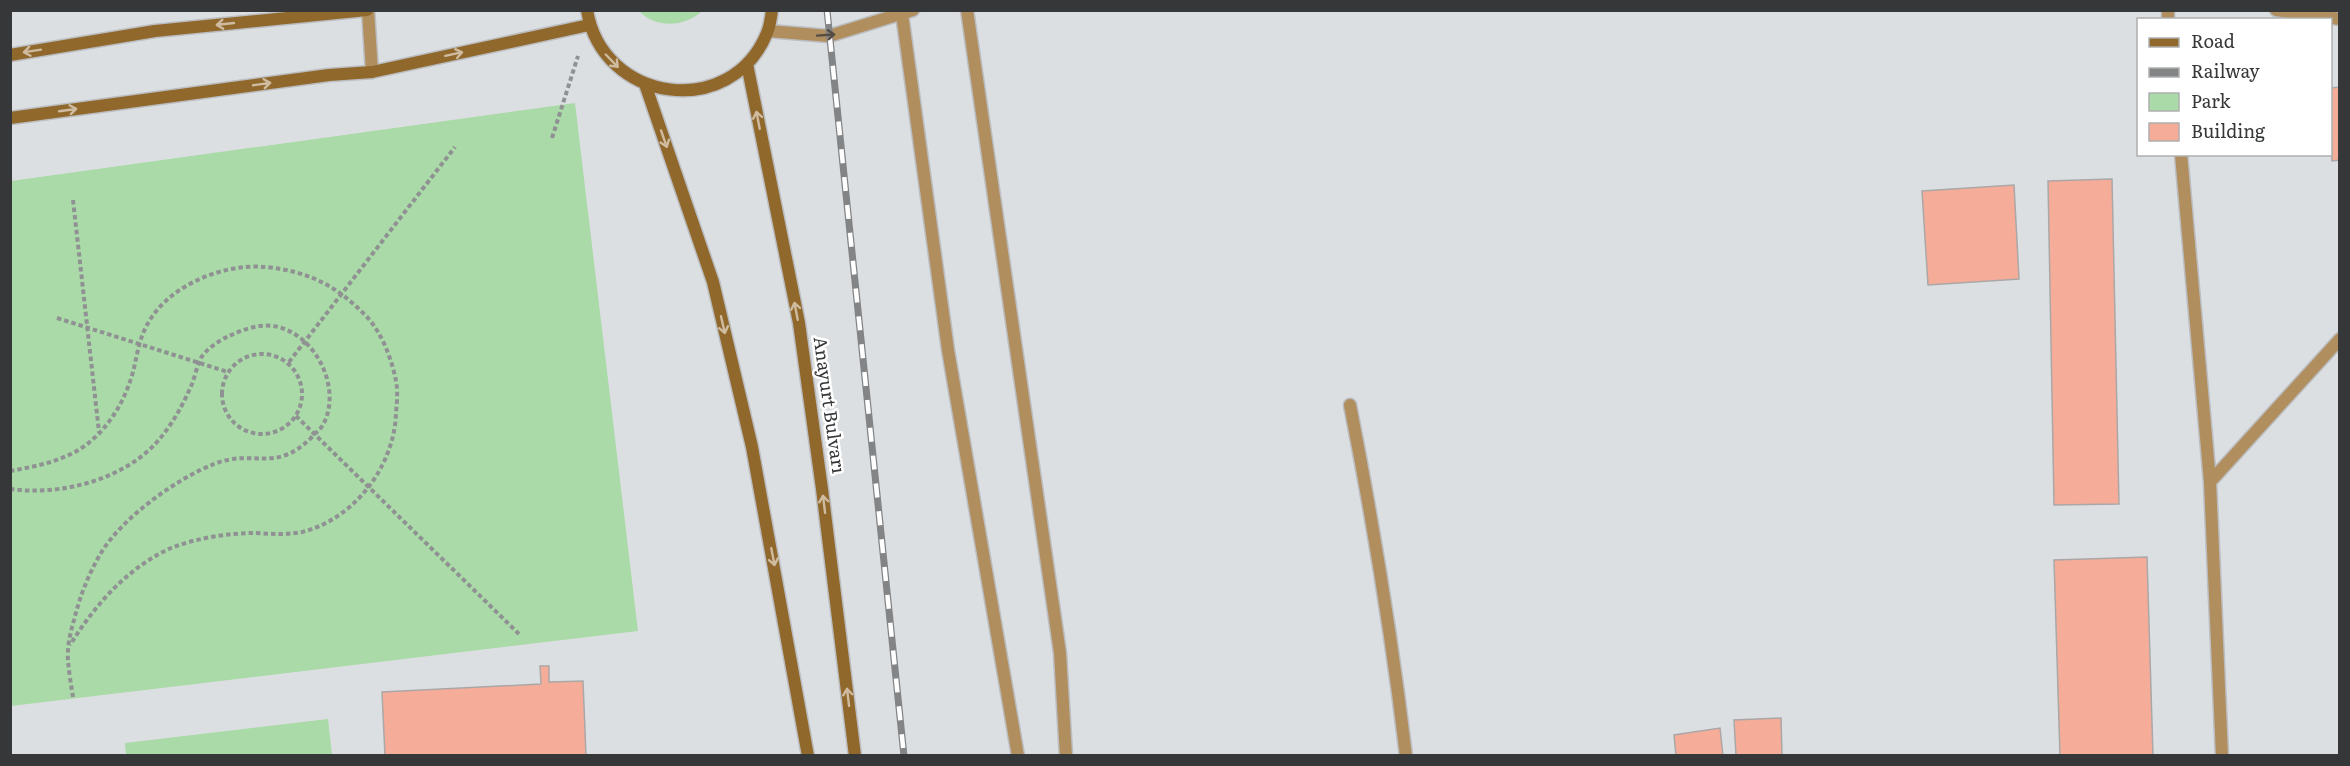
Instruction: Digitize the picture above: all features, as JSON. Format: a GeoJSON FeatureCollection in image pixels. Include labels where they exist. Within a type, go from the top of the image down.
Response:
{"type":"FeatureCollection","features":[{"type":"Feature","properties":{"kind":"main road"},"geometry":{"type":"LineString","coordinates":[[10,55],[155,31],[368,10]]}},
{"type":"Feature","properties":{"kind":"main road"},"geometry":{"type":"LineString","coordinates":[[586,10],[589,25],[602,51],[622,72],[645,84],[676,91],[696,90],[714,85],[732,76],[759,48],[768,31],[772,10]]}},
{"type":"Feature","properties":{"kind":"main road"},"geometry":{"type":"LineString","coordinates":[[10,118],[329,75],[372,72],[589,25]]}},
{"type":"Feature","properties":{"kind":"main road","name":"Anayurt Bulvarı"},"geometry":{"type":"LineString","coordinates":[[747,63],[799,323],[855,756]]}},
{"type":"Feature","properties":{"kind":"main road"},"geometry":{"type":"LineString","coordinates":[[645,84],[716,293],[752,447],[808,756]]}},
{"type":"Feature","properties":{"kind":"street"},"geometry":{"type":"LineString","coordinates":[[368,10],[372,72]]}},
{"type":"Feature","properties":{"kind":"street"},"geometry":{"type":"LineString","coordinates":[[967,10],[1060,653],[1066,756]]}},
{"type":"Feature","properties":{"kind":"street"},"geometry":{"type":"LineString","coordinates":[[2276,10],[2340,19]]}},
{"type":"Feature","properties":{"kind":"street"},"geometry":{"type":"LineString","coordinates":[[768,31],[829,36],[908,12],[948,350],[1018,756]]}},
{"type":"Feature","properties":{"kind":"street"},"geometry":{"type":"LineString","coordinates":[[2181,156],[2210,482],[2222,756]]}},
{"type":"Feature","properties":{"kind":"street"},"geometry":{"type":"LineString","coordinates":[[2210,482],[2340,339]]}},
{"type":"Feature","properties":{"kind":"street"},"geometry":{"type":"LineString","coordinates":[[1350,405],[1377,550],[1396,672],[1406,756]]}},
{"type":"Feature","properties":{"kind":"path"},"geometry":{"type":"LineString","coordinates":[[552,138],[589,25]]}},
{"type":"Feature","properties":{"kind":"path"},"geometry":{"type":"LineString","coordinates":[[289,362],[455,147]]}},
{"type":"Feature","properties":{"kind":"path"},"geometry":{"type":"LineString","coordinates":[[73,200],[99,433]]}},
{"type":"Feature","properties":{"kind":"path"},"geometry":{"type":"LineString","coordinates":[[10,471],[63,458],[90,442],[107,425],[123,402],[146,327],[165,302],[202,276],[225,270],[256,266],[287,269],[311,276],[343,293],[376,326],[397,383],[396,426],[386,459],[377,478],[354,503],[332,519],[303,531],[280,535],[254,533],[222,536],[173,548],[153,558],[129,574],[110,592],[82,626],[70,645]]}},
{"type":"Feature","properties":{"kind":"path"},"geometry":{"type":"LineString","coordinates":[[57,318],[228,372]]}},
{"type":"Feature","properties":{"kind":"path"},"geometry":{"type":"LineString","coordinates":[[10,489],[50,490],[81,484],[120,471],[156,443],[180,410],[201,357],[221,340],[253,327],[273,326],[292,332],[322,364],[329,387],[329,409],[322,427],[302,447],[287,456],[270,460],[236,457],[213,464],[180,482],[125,525],[102,551],[81,592],[70,633],[68,659],[73,697]]}},
{"type":"Feature","properties":{"kind":"path"},"geometry":{"type":"LineString","coordinates":[[268,353],[289,362],[302,381],[302,405],[291,424],[273,434],[253,435],[236,426],[224,410],[221,390],[228,372],[245,356],[268,353]]}},
{"type":"Feature","properties":{"kind":"path"},"geometry":{"type":"LineString","coordinates":[[296,416],[519,634]]}},
{"type":"Feature","properties":{"kind":"green space"},"geometry":{"type":"Polygon","coordinates":[[[639,11],[702,11],[687,20],[670,24],[654,21],[639,11]]]}},
{"type":"Feature","properties":{"kind":"green space"},"geometry":{"type":"Polygon","coordinates":[[[575,103],[638,631],[11,706],[11,181],[575,103]]]}},
{"type":"Feature","properties":{"kind":"green space"},"geometry":{"type":"Polygon","coordinates":[[[328,719],[332,755],[126,755],[125,743],[328,719]]]}},
{"type":"Feature","properties":{"kind":"building"},"geometry":{"type":"Polygon","coordinates":[[[2340,87],[2340,160],[2332,161],[2332,156],[2332,88],[2340,87]]]}},
{"type":"Feature","properties":{"kind":"building"},"geometry":{"type":"Polygon","coordinates":[[[2112,179],[2119,504],[2054,505],[2048,181],[2112,179]]]}},
{"type":"Feature","properties":{"kind":"building"},"geometry":{"type":"Polygon","coordinates":[[[2014,185],[2019,279],[1928,285],[1922,191],[2014,185]]]}},
{"type":"Feature","properties":{"kind":"building"},"geometry":{"type":"Polygon","coordinates":[[[2147,557],[2153,756],[2060,756],[2054,560],[2147,557]]]}},
{"type":"Feature","properties":{"kind":"building"},"geometry":{"type":"Polygon","coordinates":[[[540,666],[549,666],[549,682],[583,681],[586,756],[385,756],[382,692],[541,684],[540,666]]]}},
{"type":"Feature","properties":{"kind":"building"},"geometry":{"type":"Polygon","coordinates":[[[1781,718],[1782,755],[1736,756],[1734,720],[1781,718]]]}},
{"type":"Feature","properties":{"kind":"building"},"geometry":{"type":"Polygon","coordinates":[[[1720,728],[1723,756],[1676,756],[1674,735],[1720,728]]]}},
{"type":"Feature","properties":{"kind":"railway"},"geometry":{"type":"LineString","coordinates":[[827,10],[904,756]]}}]}
